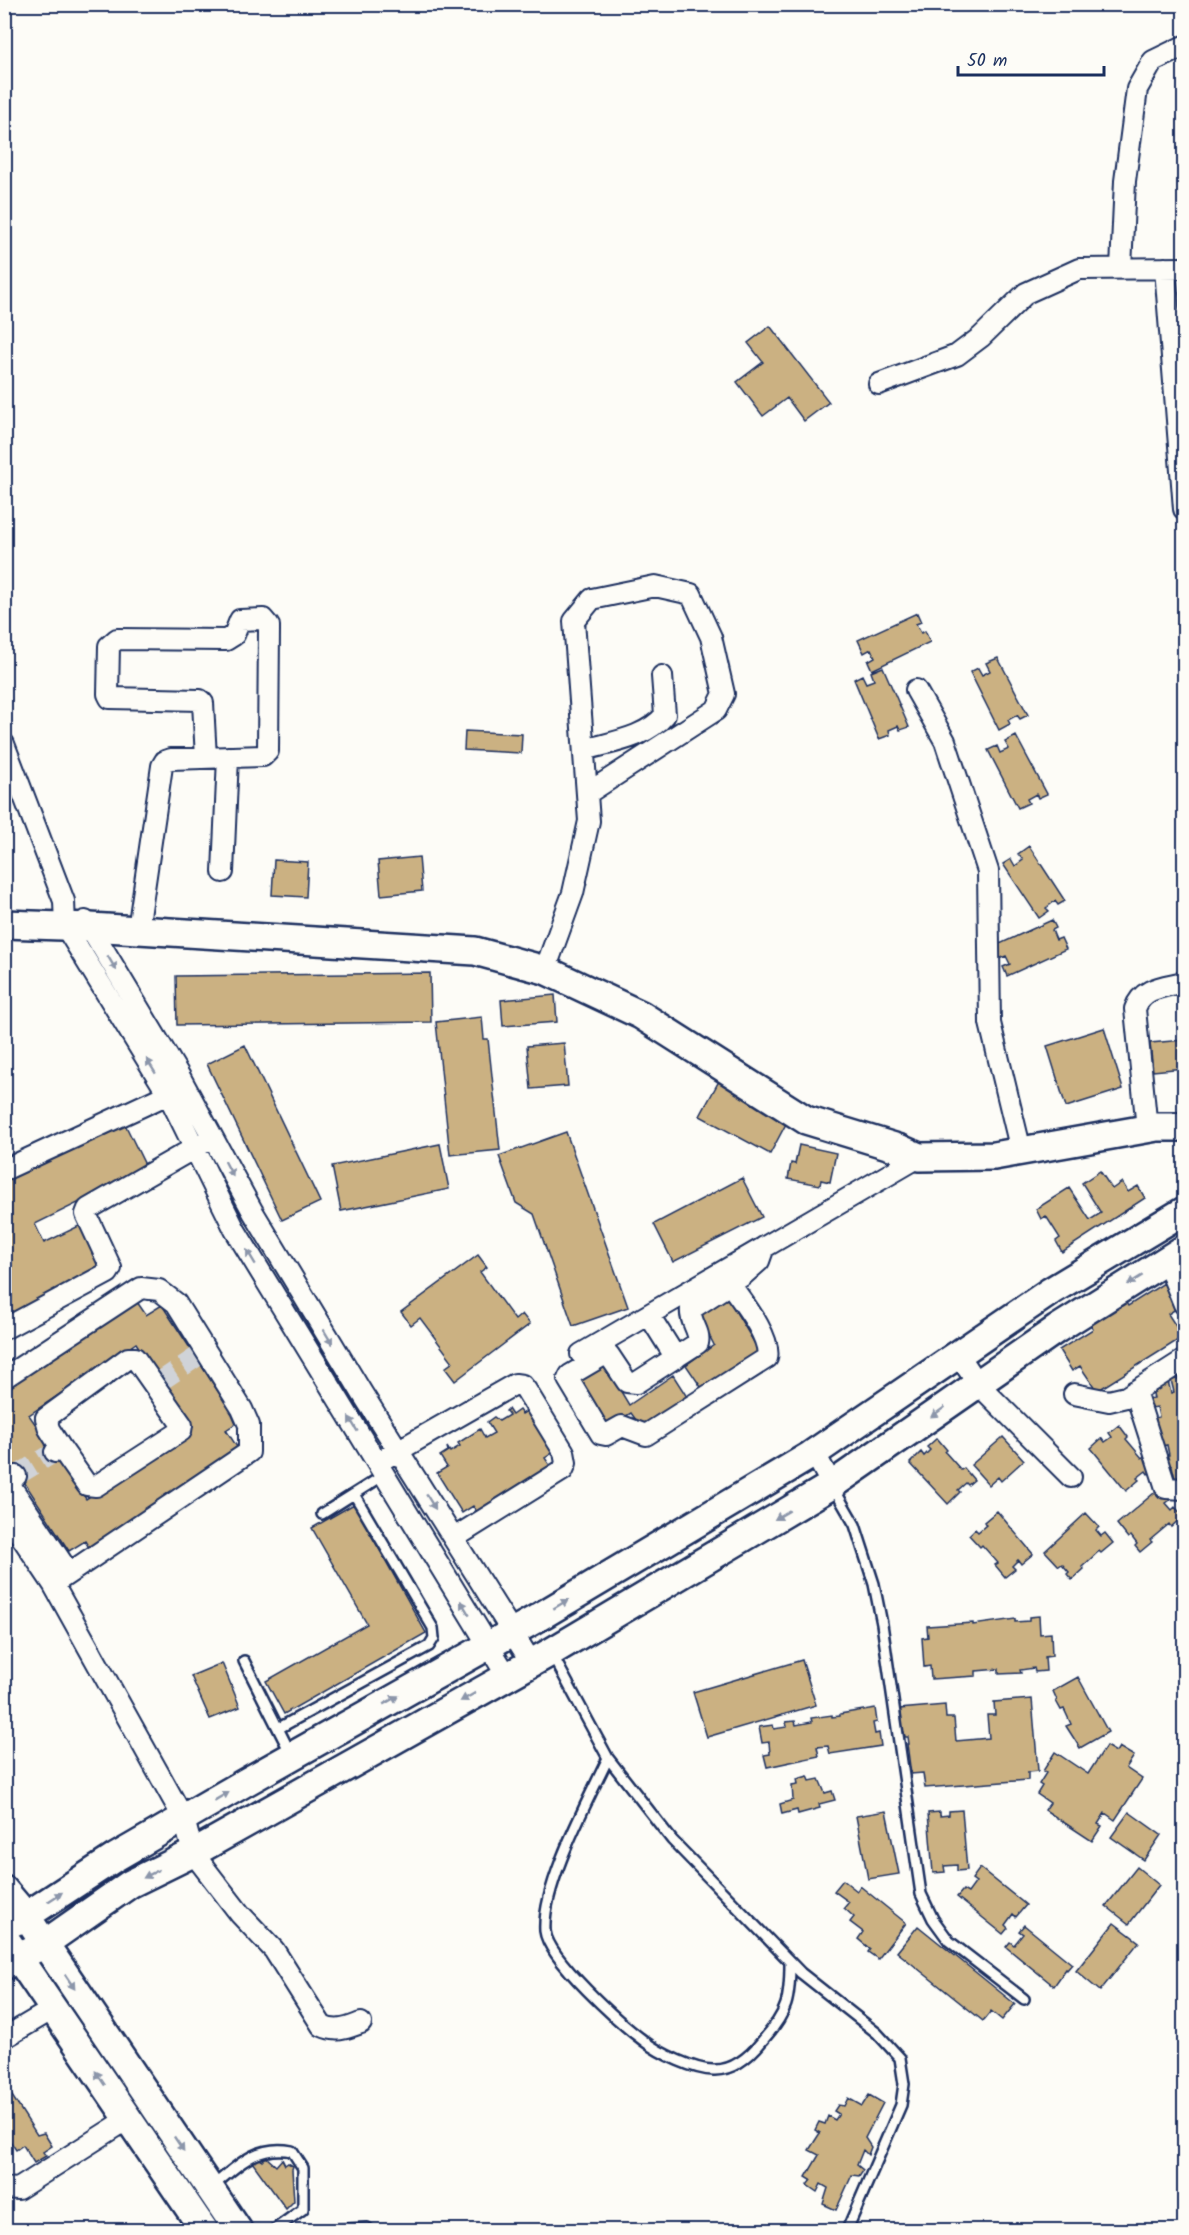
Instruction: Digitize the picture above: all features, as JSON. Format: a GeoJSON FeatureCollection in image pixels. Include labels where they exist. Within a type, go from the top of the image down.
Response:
{"type":"FeatureCollection","features":[{"type":"Feature","properties":{"kind":"street"},"geometry":{"type":"LineString","coordinates":[[1121,268],[1125,181],[1137,89],[1153,61],[1185,46]]}},
{"type":"Feature","properties":{"kind":"street"},"geometry":{"type":"LineString","coordinates":[[879,384],[957,355],[981,337],[1026,293],[1079,269],[1175,268],[1185,509]]}},
{"type":"Feature","properties":{"kind":"street"},"geometry":{"type":"LineString","coordinates":[[545,970],[573,893],[590,821],[574,621],[592,599],[655,586],[691,594],[711,637],[724,694],[716,710],[588,793]]}},
{"type":"Feature","properties":{"kind":"street"},"geometry":{"type":"LineString","coordinates":[[138,930],[162,766],[165,761],[263,756],[268,751],[269,630],[267,622],[263,620],[240,620],[234,635],[226,640],[117,639],[112,642],[108,651],[108,694],[110,698],[201,701],[204,705],[206,758]]}},
{"type":"Feature","properties":{"kind":"street"},"geometry":{"type":"LineString","coordinates":[[584,750],[644,732],[658,723],[665,715],[662,676]]}},
{"type":"Feature","properties":{"kind":"street"},"geometry":{"type":"LineString","coordinates":[[916,690],[945,741],[988,872],[990,1023],[1021,1151]]}},
{"type":"Feature","properties":{"kind":"street"},"geometry":{"type":"LineString","coordinates":[[4,744],[73,918],[168,1094],[235,1230],[507,1676]]}},
{"type":"Feature","properties":{"kind":"street"},"geometry":{"type":"LineString","coordinates":[[224,872],[228,757]]}},
{"type":"Feature","properties":{"kind":"street"},"geometry":{"type":"LineString","coordinates":[[73,918],[180,1077],[253,1212],[398,1450],[513,1631],[541,1657]]}},
{"type":"Feature","properties":{"kind":"street"},"geometry":{"type":"LineString","coordinates":[[4,924],[73,918],[138,930],[475,951],[545,970],[641,1015],[806,1120],[920,1157],[994,1156],[1147,1129],[1185,1127]]}},
{"type":"Feature","properties":{"kind":"street"},"geometry":{"type":"LineString","coordinates":[[1147,1129],[1135,1010],[1138,998],[1149,991],[1185,982]]}},
{"type":"Feature","properties":{"kind":"street"},"geometry":{"type":"LineString","coordinates":[[4,1170],[168,1094]]}},
{"type":"Feature","properties":{"kind":"street"},"geometry":{"type":"LineString","coordinates":[[4,1329],[108,1274],[111,1268],[86,1214],[88,1209],[213,1138]]}},
{"type":"Feature","properties":{"kind":"street"},"geometry":{"type":"LineString","coordinates":[[579,1355],[920,1157]]}},
{"type":"Feature","properties":{"kind":"street"},"geometry":{"type":"LineString","coordinates":[[15,1921],[116,1857],[513,1631],[814,1452],[1051,1291],[1183,1215]]}},
{"type":"Feature","properties":{"kind":"street"},"geometry":{"type":"LineString","coordinates":[[730,1284],[766,1339],[769,1352],[767,1358],[646,1436],[622,1426],[606,1435],[601,1434],[568,1379],[570,1375],[604,1355],[609,1355],[627,1382],[636,1383],[676,1358],[698,1343],[700,1336],[690,1316],[691,1309],[759,1262],[764,1248]]}},
{"type":"Feature","properties":{"kind":"street"},"geometry":{"type":"LineString","coordinates":[[204,2230],[53,2009],[9,1954],[45,1944],[130,1884],[193,1853],[541,1657],[832,1485],[1057,1329],[1175,1255],[1185,1304]]}},
{"type":"Feature","properties":{"kind":"street"},"geometry":{"type":"LineString","coordinates":[[4,1378],[141,1288],[159,1290],[176,1303],[202,1354],[242,1409],[249,1425],[249,1452],[61,1578]]}},
{"type":"Feature","properties":{"kind":"street"},"geometry":{"type":"LineString","coordinates":[[649,1314],[676,1358]]}},
{"type":"Feature","properties":{"kind":"street"},"geometry":{"type":"LineString","coordinates":[[958,1354],[978,1384],[1071,1477]]}},
{"type":"Feature","properties":{"kind":"street"},"geometry":{"type":"LineString","coordinates":[[128,1358],[135,1358],[156,1384],[182,1425],[181,1431],[96,1486],[87,1485],[58,1450],[46,1418],[128,1358]]}},
{"type":"Feature","properties":{"kind":"street"},"geometry":{"type":"LineString","coordinates":[[1074,1394],[1109,1401],[1126,1397],[1185,1360]]}},
{"type":"Feature","properties":{"kind":"street"},"geometry":{"type":"LineString","coordinates":[[380,1469],[398,1450],[516,1384],[522,1385],[564,1452],[566,1463],[563,1470],[454,1538]]}},
{"type":"Feature","properties":{"kind":"street"},"geometry":{"type":"LineString","coordinates":[[1135,1391],[1166,1488],[1185,1490]]}},
{"type":"Feature","properties":{"kind":"street"},"geometry":{"type":"LineString","coordinates":[[814,1452],[832,1485]]}},
{"type":"Feature","properties":{"kind":"street"},"geometry":{"type":"LineString","coordinates":[[8,1480],[61,1578],[184,1819],[193,1853],[240,1914],[274,1950],[322,2026],[340,2030],[361,2022]]}},
{"type":"Feature","properties":{"kind":"street"},"geometry":{"type":"LineString","coordinates":[[4,1511],[61,1578]]}},
{"type":"Feature","properties":{"kind":"street"},"geometry":{"type":"LineString","coordinates":[[298,1752],[322,1780]]}},
{"type":"Feature","properties":{"kind":"street"},"geometry":{"type":"LineString","coordinates":[[4,1890],[15,1921],[45,1944],[238,2230]]}},
{"type":"Feature","properties":{"kind":"street"},"geometry":{"type":"LineString","coordinates":[[4,2038],[53,2009]]}},
{"type":"Feature","properties":{"kind":"street"},"geometry":{"type":"LineString","coordinates":[[4,2188],[18,2189],[128,2119]]}},
{"type":"Feature","properties":{"kind":"lane"},"geometry":{"type":"LineString","coordinates":[[322,1514],[354,1494],[380,1469]]}},
{"type":"Feature","properties":{"kind":"lane"},"geometry":{"type":"LineString","coordinates":[[832,1485],[855,1525],[874,1584],[882,1624],[921,1894],[933,1919],[949,1941],[1024,1999]]}},
{"type":"Feature","properties":{"kind":"lane"},"geometry":{"type":"LineString","coordinates":[[279,1728],[429,1646],[434,1638],[433,1628],[354,1494]]}},
{"type":"Feature","properties":{"kind":"lane"},"geometry":{"type":"LineString","coordinates":[[541,1657],[608,1758],[672,1840],[801,1973],[877,2033],[900,2058],[904,2084],[901,2105],[848,2230]]}},
{"type":"Feature","properties":{"kind":"lane"},"geometry":{"type":"LineString","coordinates":[[244,1661],[279,1728],[298,1752]]}},
{"type":"Feature","properties":{"kind":"lane"},"geometry":{"type":"LineString","coordinates":[[608,1758],[559,1866],[545,1911],[545,1934],[555,1954],[594,1996],[645,2043],[682,2062],[713,2071],[729,2068],[741,2062],[754,2051],[784,2014],[790,1987],[790,1962]]}},
{"type":"Feature","properties":{"kind":"lane"},"geometry":{"type":"LineString","coordinates":[[210,2189],[249,2156],[282,2149],[292,2151],[303,2168],[303,2209],[274,2230]]}},
{"type":"Feature","properties":{"kind":"lane"},"geometry":{"type":"LineString","coordinates":[[329,2230],[367,2228],[370,2230]]}},
{"type":"Feature","properties":{"kind":"building"},"geometry":{"type":"Polygon","coordinates":[[[770,326],[829,402],[804,421],[787,398],[763,416],[737,382],[763,362],[748,343],[770,326]]]}},
{"type":"Feature","properties":{"kind":"building"},"geometry":{"type":"Polygon","coordinates":[[[917,613],[921,622],[916,624],[921,633],[925,631],[930,642],[872,670],[868,661],[875,657],[871,649],[864,653],[858,640],[917,613]]]}},
{"type":"Feature","properties":{"kind":"building"},"geometry":{"type":"Polygon","coordinates":[[[998,658],[1028,715],[1020,719],[1017,715],[1008,720],[1010,724],[999,730],[970,672],[978,668],[982,675],[990,671],[986,663],[998,658]]]}},
{"type":"Feature","properties":{"kind":"building"},"geometry":{"type":"Polygon","coordinates":[[[883,667],[909,727],[900,730],[898,726],[889,730],[890,735],[879,739],[854,679],[862,675],[866,683],[874,680],[871,672],[883,667]]]}},
{"type":"Feature","properties":{"kind":"building"},"geometry":{"type":"Polygon","coordinates":[[[465,731],[522,734],[521,753],[464,750],[465,731]]]}},
{"type":"Feature","properties":{"kind":"building"},"geometry":{"type":"Polygon","coordinates":[[[1016,736],[1047,794],[1038,798],[1036,794],[1027,799],[1029,803],[1018,808],[988,750],[997,746],[1000,753],[1009,749],[1005,742],[1016,736]]]}},
{"type":"Feature","properties":{"kind":"building"},"geometry":{"type":"Polygon","coordinates":[[[1029,846],[1065,901],[1058,905],[1055,901],[1046,908],[1049,911],[1039,918],[1003,864],[1011,859],[1015,866],[1023,860],[1018,854],[1029,846]]]}},
{"type":"Feature","properties":{"kind":"building"},"geometry":{"type":"Polygon","coordinates":[[[419,857],[422,891],[381,895],[378,861],[419,857]]]}},
{"type":"Feature","properties":{"kind":"building"},"geometry":{"type":"Polygon","coordinates":[[[274,860],[308,862],[306,897],[272,895],[274,860]]]}},
{"type":"Feature","properties":{"kind":"building"},"geometry":{"type":"Polygon","coordinates":[[[1052,920],[1056,928],[1052,930],[1056,940],[1061,938],[1066,949],[1007,976],[1003,967],[1010,964],[1006,956],[999,959],[993,947],[1052,920]]]}},
{"type":"Feature","properties":{"kind":"building"},"geometry":{"type":"Polygon","coordinates":[[[430,973],[431,1022],[177,1025],[176,976],[430,973]]]}},
{"type":"Feature","properties":{"kind":"building"},"geometry":{"type":"Polygon","coordinates":[[[555,995],[557,1022],[503,1026],[501,1000],[555,995]]]}},
{"type":"Feature","properties":{"kind":"building"},"geometry":{"type":"Polygon","coordinates":[[[482,1017],[484,1039],[488,1039],[500,1150],[450,1155],[436,1022],[482,1017]]]}},
{"type":"Feature","properties":{"kind":"building"},"geometry":{"type":"Polygon","coordinates":[[[1104,1028],[1123,1089],[1066,1107],[1047,1046],[1104,1028]]]}},
{"type":"Feature","properties":{"kind":"building"},"geometry":{"type":"Polygon","coordinates":[[[1184,1040],[1184,1068],[1153,1071],[1150,1043],[1184,1040]]]}},
{"type":"Feature","properties":{"kind":"building"},"geometry":{"type":"Polygon","coordinates":[[[564,1043],[568,1086],[531,1089],[527,1046],[564,1043]]]}},
{"type":"Feature","properties":{"kind":"building"},"geometry":{"type":"Polygon","coordinates":[[[245,1045],[320,1202],[282,1220],[207,1064],[245,1045]]]}},
{"type":"Feature","properties":{"kind":"building"},"geometry":{"type":"Polygon","coordinates":[[[719,1081],[788,1120],[770,1154],[700,1116],[719,1081]]]}},
{"type":"Feature","properties":{"kind":"building"},"geometry":{"type":"Polygon","coordinates":[[[122,1118],[147,1169],[35,1224],[44,1243],[81,1225],[103,1269],[4,1317],[4,1175],[122,1118]]]}},
{"type":"Feature","properties":{"kind":"building"},"geometry":{"type":"Polygon","coordinates":[[[566,1132],[628,1307],[573,1326],[534,1214],[516,1203],[499,1156],[566,1132]]]}},
{"type":"Feature","properties":{"kind":"building"},"geometry":{"type":"Polygon","coordinates":[[[440,1144],[449,1189],[341,1211],[332,1166],[440,1144]]]}},
{"type":"Feature","properties":{"kind":"building"},"geometry":{"type":"Polygon","coordinates":[[[799,1145],[836,1153],[830,1182],[821,1180],[820,1185],[788,1179],[791,1163],[795,1164],[799,1145]]]}},
{"type":"Feature","properties":{"kind":"building"},"geometry":{"type":"Polygon","coordinates":[[[1100,1171],[1112,1189],[1122,1182],[1128,1192],[1138,1186],[1145,1198],[1062,1252],[1056,1241],[1060,1238],[1046,1216],[1041,1219],[1036,1209],[1069,1188],[1090,1220],[1101,1213],[1082,1183],[1100,1171]]]}},
{"type":"Feature","properties":{"kind":"building"},"geometry":{"type":"Polygon","coordinates":[[[742,1178],[762,1217],[673,1262],[654,1224],[742,1178]]]}},
{"type":"Feature","properties":{"kind":"building"},"geometry":{"type":"Polygon","coordinates":[[[478,1255],[487,1267],[480,1272],[515,1320],[522,1314],[530,1324],[455,1381],[445,1368],[453,1362],[420,1318],[411,1325],[401,1312],[478,1255]]]}},
{"type":"Feature","properties":{"kind":"building"},"geometry":{"type":"Polygon","coordinates":[[[1164,1283],[1179,1307],[1168,1314],[1183,1337],[1097,1391],[1080,1366],[1072,1371],[1059,1350],[1093,1329],[1089,1322],[1124,1299],[1128,1306],[1164,1283]]]}},
{"type":"Feature","properties":{"kind":"building"},"geometry":{"type":"Polygon","coordinates":[[[724,1292],[760,1352],[705,1393],[686,1365],[714,1345],[696,1309],[724,1292]]]}},
{"type":"Feature","properties":{"kind":"building"},"geometry":{"type":"Polygon","coordinates":[[[135,1299],[146,1315],[162,1305],[238,1422],[226,1430],[241,1453],[91,1551],[85,1541],[69,1551],[4,1451],[4,1384],[135,1299]],[[136,1343],[29,1415],[86,1499],[192,1430],[136,1343]]]}},
{"type":"Feature","properties":{"kind":"building"},"geometry":{"type":"Polygon","coordinates":[[[602,1360],[629,1405],[673,1375],[689,1400],[644,1431],[631,1413],[605,1429],[573,1378],[602,1360]]]}},
{"type":"Feature","properties":{"kind":"building"},"geometry":{"type":"Polygon","coordinates":[[[1184,1378],[1184,1476],[1175,1478],[1172,1466],[1167,1467],[1165,1456],[1169,1455],[1167,1445],[1162,1446],[1160,1436],[1155,1438],[1150,1419],[1159,1417],[1157,1407],[1151,1408],[1149,1399],[1154,1398],[1151,1385],[1168,1381],[1171,1393],[1174,1392],[1171,1380],[1184,1378]]]}},
{"type":"Feature","properties":{"kind":"building"},"geometry":{"type":"Polygon","coordinates":[[[508,1409],[512,1415],[519,1410],[522,1414],[530,1409],[557,1450],[545,1458],[551,1467],[478,1514],[473,1506],[462,1513],[437,1473],[447,1467],[440,1456],[448,1451],[447,1447],[450,1452],[460,1446],[458,1443],[480,1429],[485,1438],[494,1433],[487,1422],[494,1417],[499,1421],[509,1415],[506,1411],[508,1409]]]}},
{"type":"Feature","properties":{"kind":"building"},"geometry":{"type":"Polygon","coordinates":[[[1119,1425],[1128,1437],[1126,1439],[1154,1469],[1148,1474],[1146,1471],[1137,1478],[1139,1480],[1126,1491],[1091,1448],[1102,1438],[1105,1442],[1112,1437],[1109,1433],[1119,1425]]]}},
{"type":"Feature","properties":{"kind":"building"},"geometry":{"type":"Polygon","coordinates":[[[1003,1437],[1024,1460],[1001,1481],[998,1477],[989,1485],[971,1465],[1003,1437]]]}},
{"type":"Feature","properties":{"kind":"building"},"geometry":{"type":"Polygon","coordinates":[[[937,1438],[947,1450],[945,1452],[961,1470],[964,1468],[974,1480],[958,1490],[960,1492],[948,1504],[910,1463],[921,1452],[924,1456],[930,1450],[927,1447],[937,1438]]]}},
{"type":"Feature","properties":{"kind":"building"},"geometry":{"type":"Polygon","coordinates":[[[1160,1488],[1170,1500],[1166,1503],[1172,1510],[1175,1507],[1183,1516],[1171,1527],[1169,1524],[1140,1552],[1131,1536],[1128,1538],[1117,1524],[1160,1488]]]}},
{"type":"Feature","properties":{"kind":"building"},"geometry":{"type":"Polygon","coordinates":[[[354,1504],[426,1633],[284,1714],[266,1681],[367,1624],[312,1528],[354,1504]]]}},
{"type":"Feature","properties":{"kind":"building"},"geometry":{"type":"Polygon","coordinates":[[[997,1511],[1033,1554],[1021,1564],[1018,1560],[1012,1566],[1015,1569],[1005,1577],[995,1565],[998,1563],[982,1545],[980,1547],[969,1535],[975,1529],[978,1532],[986,1525],[984,1522],[997,1511]]]}},
{"type":"Feature","properties":{"kind":"building"},"geometry":{"type":"Polygon","coordinates":[[[1086,1513],[1099,1527],[1096,1530],[1101,1536],[1105,1533],[1113,1543],[1101,1553],[1099,1551],[1072,1580],[1062,1564],[1059,1566],[1045,1551],[1086,1513]]]}},
{"type":"Feature","properties":{"kind":"building"},"geometry":{"type":"Polygon","coordinates":[[[1039,1616],[1040,1634],[1051,1633],[1052,1656],[1045,1657],[1046,1671],[1035,1672],[1034,1668],[1020,1670],[1021,1673],[999,1674],[999,1669],[976,1671],[976,1676],[931,1679],[930,1666],[924,1667],[922,1638],[928,1637],[927,1626],[973,1623],[973,1625],[1015,1619],[1015,1622],[1029,1621],[1029,1617],[1039,1616]]]}},
{"type":"Feature","properties":{"kind":"building"},"geometry":{"type":"Polygon","coordinates":[[[802,1660],[816,1705],[707,1737],[693,1692],[802,1660]]]}},
{"type":"Feature","properties":{"kind":"building"},"geometry":{"type":"Polygon","coordinates":[[[222,1663],[240,1707],[210,1719],[191,1676],[222,1663]]]}},
{"type":"Feature","properties":{"kind":"building"},"geometry":{"type":"Polygon","coordinates":[[[1078,1677],[1108,1732],[1080,1748],[1066,1726],[1071,1724],[1064,1709],[1061,1710],[1056,1701],[1053,1691],[1078,1677]]]}},
{"type":"Feature","properties":{"kind":"building"},"geometry":{"type":"Polygon","coordinates":[[[1032,1699],[1038,1771],[1028,1772],[1028,1780],[925,1788],[923,1773],[911,1774],[908,1737],[905,1737],[904,1732],[900,1732],[899,1709],[945,1705],[946,1718],[954,1718],[956,1741],[989,1738],[987,1715],[995,1715],[994,1702],[1032,1699]]]}},
{"type":"Feature","properties":{"kind":"building"},"geometry":{"type":"Polygon","coordinates":[[[875,1708],[877,1722],[873,1723],[875,1734],[879,1733],[881,1746],[830,1754],[828,1746],[817,1747],[819,1756],[767,1767],[764,1755],[770,1754],[769,1742],[762,1743],[759,1727],[773,1725],[774,1729],[787,1727],[786,1722],[795,1721],[796,1725],[812,1722],[811,1718],[840,1716],[840,1714],[875,1708]]]}},
{"type":"Feature","properties":{"kind":"building"},"geometry":{"type":"Polygon","coordinates":[[[1106,1746],[1116,1752],[1119,1747],[1134,1756],[1126,1768],[1142,1779],[1115,1820],[1105,1813],[1098,1824],[1102,1826],[1092,1841],[1045,1810],[1050,1803],[1037,1794],[1042,1786],[1039,1784],[1046,1773],[1043,1771],[1055,1752],[1088,1774],[1106,1746]]]}},
{"type":"Feature","properties":{"kind":"building"},"geometry":{"type":"Polygon","coordinates":[[[808,1776],[810,1781],[819,1779],[825,1793],[832,1791],[835,1800],[819,1804],[820,1808],[798,1814],[797,1810],[782,1814],[780,1804],[793,1800],[792,1785],[798,1784],[797,1779],[808,1776]]]}},
{"type":"Feature","properties":{"kind":"building"},"geometry":{"type":"Polygon","coordinates":[[[962,1810],[967,1870],[957,1871],[957,1865],[944,1866],[945,1872],[933,1873],[928,1813],[940,1812],[940,1816],[949,1815],[949,1811],[962,1810]]]}},
{"type":"Feature","properties":{"kind":"building"},"geometry":{"type":"Polygon","coordinates":[[[886,1811],[899,1874],[868,1879],[856,1816],[886,1811]]]}},
{"type":"Feature","properties":{"kind":"building"},"geometry":{"type":"Polygon","coordinates":[[[1129,1812],[1161,1835],[1144,1860],[1111,1837],[1129,1812]]]}},
{"type":"Feature","properties":{"kind":"building"},"geometry":{"type":"Polygon","coordinates":[[[1137,1867],[1159,1885],[1129,1924],[1106,1906],[1137,1867]]]}},
{"type":"Feature","properties":{"kind":"building"},"geometry":{"type":"Polygon","coordinates":[[[980,1868],[1026,1905],[1016,1917],[1013,1914],[1005,1925],[1008,1928],[1003,1934],[957,1897],[963,1890],[968,1893],[976,1882],[972,1879],[980,1868]]]}},
{"type":"Feature","properties":{"kind":"building"},"geometry":{"type":"Polygon","coordinates":[[[843,1880],[857,1891],[860,1886],[906,1923],[878,1959],[868,1952],[870,1949],[858,1939],[863,1932],[850,1922],[854,1917],[844,1908],[849,1902],[834,1891],[843,1880]]]}},
{"type":"Feature","properties":{"kind":"building"},"geometry":{"type":"Polygon","coordinates":[[[1114,1923],[1139,1942],[1100,1991],[1076,1971],[1114,1923]]]}},
{"type":"Feature","properties":{"kind":"building"},"geometry":{"type":"Polygon","coordinates":[[[1024,1925],[1072,1964],[1054,1986],[1006,1947],[1010,1942],[1014,1945],[1023,1934],[1019,1931],[1024,1925]]]}},
{"type":"Feature","properties":{"kind":"building"},"geometry":{"type":"Polygon","coordinates":[[[918,1926],[1015,2004],[1002,2020],[991,2011],[983,2021],[897,1952],[918,1926]]]}},
{"type":"Feature","properties":{"kind":"building"},"geometry":{"type":"Polygon","coordinates":[[[5,2085],[37,2135],[44,2133],[52,2146],[43,2152],[46,2156],[34,2163],[23,2145],[16,2150],[4,2132],[5,2085]]]}},
{"type":"Feature","properties":{"kind":"building"},"geometry":{"type":"Polygon","coordinates":[[[869,2095],[883,2103],[865,2138],[871,2147],[868,2155],[863,2150],[857,2165],[863,2170],[859,2176],[852,2175],[836,2210],[823,2204],[828,2188],[821,2184],[817,2192],[807,2185],[811,2180],[806,2177],[819,2155],[809,2150],[820,2133],[815,2130],[819,2122],[825,2124],[828,2116],[835,2120],[839,2114],[834,2111],[838,2105],[844,2106],[848,2098],[862,2106],[869,2095]]]}},
{"type":"Feature","properties":{"kind":"building"},"geometry":{"type":"Polygon","coordinates":[[[259,2157],[262,2161],[266,2157],[276,2166],[282,2159],[285,2165],[288,2163],[293,2166],[294,2201],[286,2209],[252,2162],[259,2157]]]}},
{"type":"Feature","properties":{"kind":"tunnel"},"geometry":{"type":"LineString","coordinates":[[158,1383],[198,1356]]}},
{"type":"Feature","properties":{"kind":"tunnel"},"geometry":{"type":"LineString","coordinates":[[16,1476],[55,1452]]}}]}
